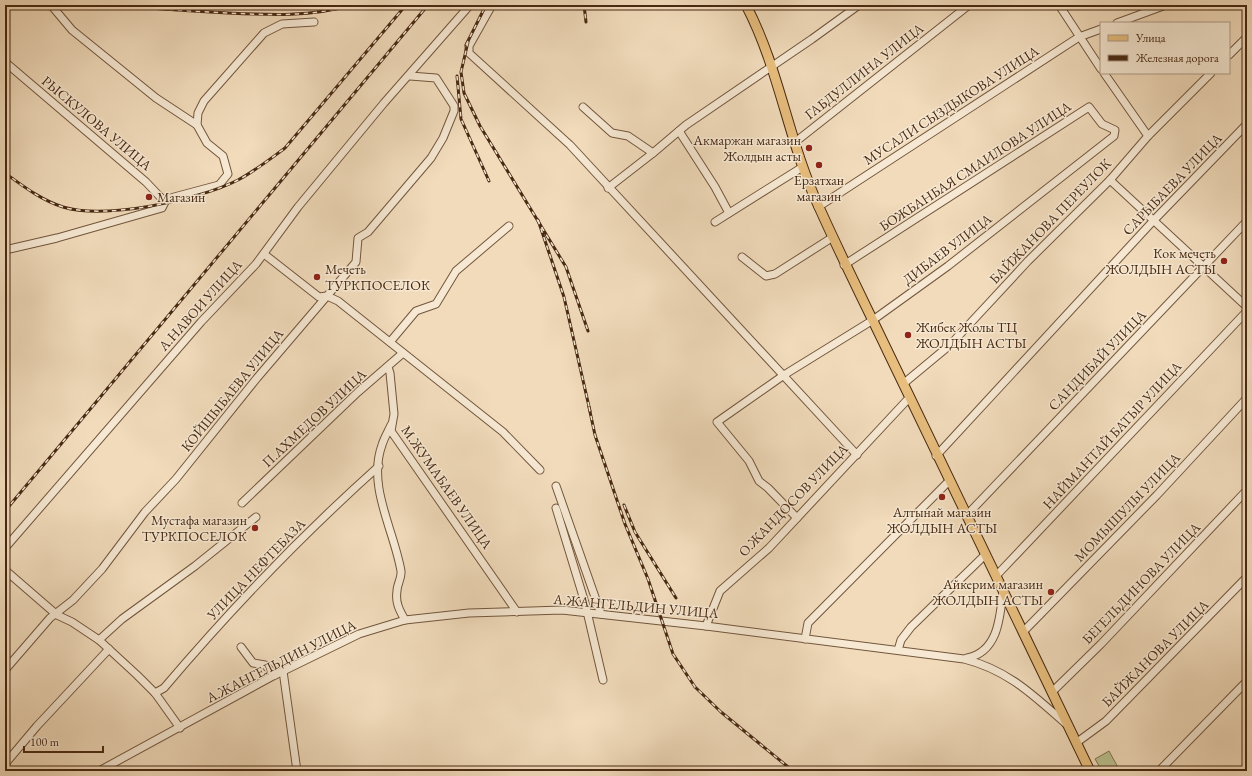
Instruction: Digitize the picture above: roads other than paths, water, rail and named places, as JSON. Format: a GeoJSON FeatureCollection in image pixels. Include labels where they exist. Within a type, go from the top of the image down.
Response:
{"type":"FeatureCollection","features":[{"type":"Feature","properties":{"kind":"main road"},"geometry":{"type":"LineString","coordinates":[[746,5],[759,29],[772,66],[801,168],[833,237],[844,265],[873,320],[936,456],[984,555],[1024,632],[1090,771]]}},
{"type":"Feature","properties":{"kind":"street"},"geometry":{"type":"LineString","coordinates":[[5,250],[57,238],[219,185],[228,174],[223,156],[207,142],[197,125],[156,98],[72,30],[51,5]]}},
{"type":"Feature","properties":{"kind":"street","name":"А.НАВОИ УЛИЦА"},"geometry":{"type":"LineString","coordinates":[[5,548],[196,328],[264,254],[298,207],[384,103],[410,76],[470,5]]}},
{"type":"Feature","properties":{"kind":"street"},"geometry":{"type":"LineString","coordinates":[[492,5],[469,46],[469,53],[570,145],[608,188],[857,455]]}},
{"type":"Feature","properties":{"kind":"street"},"geometry":{"type":"LineString","coordinates":[[608,188],[654,153],[679,131],[859,5]]}},
{"type":"Feature","properties":{"kind":"street","name":"ГАБДУЛЛИНА УЛИЦА"},"geometry":{"type":"LineString","coordinates":[[794,143],[969,5]]}},
{"type":"Feature","properties":{"kind":"street"},"geometry":{"type":"LineString","coordinates":[[1059,5],[1100,68]]}},
{"type":"Feature","properties":{"kind":"street"},"geometry":{"type":"LineString","coordinates":[[1120,22],[1166,5]]}},
{"type":"Feature","properties":{"kind":"street"},"geometry":{"type":"LineString","coordinates":[[197,125],[198,113],[204,101],[264,34],[282,24],[314,22]]}},
{"type":"Feature","properties":{"kind":"street","name":"МУСАЛИ СЫЗДЫКОВА УЛИЦА"},"geometry":{"type":"LineString","coordinates":[[818,207],[1079,37],[1100,29]]}},
{"type":"Feature","properties":{"kind":"street"},"geometry":{"type":"LineString","coordinates":[[1230,54],[1247,37]]}},
{"type":"Feature","properties":{"kind":"street","name":"РЫСКУЛОВА УЛИЦА"},"geometry":{"type":"LineString","coordinates":[[5,62],[146,182],[162,204]]}},
{"type":"Feature","properties":{"kind":"street"},"geometry":{"type":"LineString","coordinates":[[1105,74],[1148,136]]}},
{"type":"Feature","properties":{"kind":"street","name":"БАЙЖАНОВА ПЕРЕУЛОК"},"geometry":{"type":"LineString","coordinates":[[903,384],[950,345],[1028,261],[1110,180],[1148,136],[1210,74]]}},
{"type":"Feature","properties":{"kind":"street","name":"КОЙШЫБАЕВА УЛИЦА"},"geometry":{"type":"LineString","coordinates":[[5,670],[50,618],[57,615],[73,600],[102,569],[145,512],[176,479],[257,378],[356,262],[358,238],[368,232],[431,158],[454,111],[452,101],[436,78],[410,76]]}},
{"type":"Feature","properties":{"kind":"street"},"geometry":{"type":"LineString","coordinates":[[583,107],[612,133],[628,136],[654,153]]}},
{"type":"Feature","properties":{"kind":"street","name":"БОЖБАНБАЯ СМАИЛОВА УЛИЦА"},"geometry":{"type":"LineString","coordinates":[[844,265],[1089,107],[1102,124],[1115,130]]}},
{"type":"Feature","properties":{"kind":"street","name":"САРЫБАЕВА УЛИЦА"},"geometry":{"type":"LineString","coordinates":[[936,456],[1154,220],[1247,124]]}},
{"type":"Feature","properties":{"kind":"street","name":"ДИБАЕВ УЛИЦА"},"geometry":{"type":"LineString","coordinates":[[797,518],[768,488],[759,482],[749,461],[717,422],[784,375],[873,320],[1020,210],[1114,136],[1115,130]]}},
{"type":"Feature","properties":{"kind":"street"},"geometry":{"type":"LineString","coordinates":[[679,131],[715,187],[729,213]]}},
{"type":"Feature","properties":{"kind":"street"},"geometry":{"type":"LineString","coordinates":[[715,222],[801,168]]}},
{"type":"Feature","properties":{"kind":"street"},"geometry":{"type":"LineString","coordinates":[[1110,180],[1203,268],[1247,307]]}},
{"type":"Feature","properties":{"kind":"street","name":"САНДИБАЙ УЛИЦА"},"geometry":{"type":"LineString","coordinates":[[966,516],[1247,221]]}},
{"type":"Feature","properties":{"kind":"street"},"geometry":{"type":"LineString","coordinates":[[390,342],[416,311],[436,304],[456,271],[509,226]]}},
{"type":"Feature","properties":{"kind":"street"},"geometry":{"type":"LineString","coordinates":[[742,257],[766,276],[775,274],[833,237]]}},
{"type":"Feature","properties":{"kind":"street"},"geometry":{"type":"LineString","coordinates":[[264,254],[319,297],[327,296],[338,302],[390,342],[504,432],[540,470]]}},
{"type":"Feature","properties":{"kind":"street","name":"НАЙМАНТАЙ БАТЫР УЛИЦА"},"geometry":{"type":"LineString","coordinates":[[996,576],[1247,311]]}},
{"type":"Feature","properties":{"kind":"street","name":"П.АХМЕДОВ УЛИЦА"},"geometry":{"type":"LineString","coordinates":[[242,504],[358,392],[403,353]]}},
{"type":"Feature","properties":{"kind":"street","name":"М.ЖУМАБАЕВ УЛИЦА"},"geometry":{"type":"LineString","coordinates":[[388,367],[390,373],[394,414],[391,431],[517,612]]}},
{"type":"Feature","properties":{"kind":"street","name":"О.ЖАНДОСОВ УЛИЦА"},"geometry":{"type":"LineString","coordinates":[[706,626],[720,591],[769,548],[909,398]]}},
{"type":"Feature","properties":{"kind":"street","name":"МОМЫШУЛЫ УЛИЦА"},"geometry":{"type":"LineString","coordinates":[[1024,632],[1157,495],[1247,398]]}},
{"type":"Feature","properties":{"kind":"street"},"geometry":{"type":"LineString","coordinates":[[391,425],[381,446],[379,488],[398,554],[401,574],[396,592],[398,607],[405,620]]}},
{"type":"Feature","properties":{"kind":"street","name":"УЛИЦА НЕФТЕБАЗА"},"geometry":{"type":"LineString","coordinates":[[156,693],[164,688],[227,617],[289,552],[379,466]]}},
{"type":"Feature","properties":{"kind":"street"},"geometry":{"type":"LineString","coordinates":[[805,639],[808,622],[949,481]]}},
{"type":"Feature","properties":{"kind":"street"},"geometry":{"type":"LineString","coordinates":[[556,486],[601,614]]}},
{"type":"Feature","properties":{"kind":"street","name":"БЕГЕЛЬДИНОВА УЛИЦА"},"geometry":{"type":"LineString","coordinates":[[1052,692],[1101,644],[1247,490]]}},
{"type":"Feature","properties":{"kind":"street"},"geometry":{"type":"LineString","coordinates":[[556,508],[585,603],[586,613],[603,680]]}},
{"type":"Feature","properties":{"kind":"street"},"geometry":{"type":"LineString","coordinates":[[98,640],[122,619],[195,566],[256,517]]}},
{"type":"Feature","properties":{"kind":"street"},"geometry":{"type":"LineString","coordinates":[[898,650],[901,640],[911,627],[984,555]]}},
{"type":"Feature","properties":{"kind":"street"},"geometry":{"type":"LineString","coordinates":[[5,570],[57,615],[72,622],[109,649],[156,693],[180,728]]}},
{"type":"Feature","properties":{"kind":"street","name":"БАЙЖАНОВА УЛИЦА"},"geometry":{"type":"LineString","coordinates":[[1076,743],[1106,721],[1247,578]]}},
{"type":"Feature","properties":{"kind":"street"},"geometry":{"type":"LineString","coordinates":[[964,659],[975,657],[982,653],[993,641],[1000,619],[1003,591]]}},
{"type":"Feature","properties":{"kind":"street","name":"А.ЖАНГЕЛЬДИН УЛИЦА"},"geometry":{"type":"LineString","coordinates":[[99,771],[283,671],[359,634],[405,620],[468,613],[562,610],[706,626],[964,659],[980,663],[1016,681],[1038,697],[1067,724]]}},
{"type":"Feature","properties":{"kind":"street"},"geometry":{"type":"LineString","coordinates":[[241,647],[253,663],[265,665],[275,676]]}},
{"type":"Feature","properties":{"kind":"street"},"geometry":{"type":"LineString","coordinates":[[5,764],[37,726],[109,649]]}},
{"type":"Feature","properties":{"kind":"street"},"geometry":{"type":"LineString","coordinates":[[283,671],[297,771]]}},
{"type":"Feature","properties":{"kind":"street"},"geometry":{"type":"LineString","coordinates":[[1159,771],[1247,681]]}},
{"type":"Feature","properties":{"kind":"railway"},"geometry":{"type":"LineString","coordinates":[[115,5],[186,11],[275,15],[321,12],[352,5]]}},
{"type":"Feature","properties":{"kind":"railway"},"geometry":{"type":"LineString","coordinates":[[5,173],[47,201],[63,207],[103,211],[152,206],[177,201],[238,180],[285,148],[406,5]]}},
{"type":"Feature","properties":{"kind":"railway"},"geometry":{"type":"LineString","coordinates":[[5,511],[428,5]]}},
{"type":"Feature","properties":{"kind":"railway"},"geometry":{"type":"LineString","coordinates":[[466,45],[486,5]]}},
{"type":"Feature","properties":{"kind":"railway"},"geometry":{"type":"LineString","coordinates":[[584,5],[586,22]]}},
{"type":"Feature","properties":{"kind":"railway"},"geometry":{"type":"LineString","coordinates":[[468,42],[461,72],[464,93],[480,126],[566,267],[588,331]]}},
{"type":"Feature","properties":{"kind":"railway"},"geometry":{"type":"LineString","coordinates":[[457,76],[461,119],[489,181]]}},
{"type":"Feature","properties":{"kind":"railway"},"geometry":{"type":"LineString","coordinates":[[538,220],[564,297],[590,411]]}},
{"type":"Feature","properties":{"kind":"railway"},"geometry":{"type":"LineString","coordinates":[[589,407],[595,435],[625,524],[648,579],[673,654],[695,687],[721,712],[793,771]]}},
{"type":"Feature","properties":{"kind":"railway"},"geometry":{"type":"LineString","coordinates":[[624,505],[635,532],[676,598]]}},
{"type":"Feature","properties":{"kind":"place","name":"Акмаржан магазин Жолдын асты"},"geometry":{"type":"Point","coordinates":[809,148]}},
{"type":"Feature","properties":{"kind":"place","name":"Ерзатхан магазин"},"geometry":{"type":"Point","coordinates":[819,165]}},
{"type":"Feature","properties":{"kind":"place","name":"Магазин"},"geometry":{"type":"Point","coordinates":[149,197]}},
{"type":"Feature","properties":{"kind":"place","name":"Кок мечеть ЖОЛДЫН АСТЫ"},"geometry":{"type":"Point","coordinates":[1224,261]}},
{"type":"Feature","properties":{"kind":"place","name":"Мечеть ТУРКПОСЕЛОК"},"geometry":{"type":"Point","coordinates":[317,277]}},
{"type":"Feature","properties":{"kind":"place","name":"Жибек Жолы ТЦ ЖОЛДЫН АСТЫ"},"geometry":{"type":"Point","coordinates":[908,335]}},
{"type":"Feature","properties":{"kind":"place","name":"Алтынай магазин ЖОЛДЫН АСТЫ"},"geometry":{"type":"Point","coordinates":[942,497]}},
{"type":"Feature","properties":{"kind":"place","name":"Мустафа магазин ТУРКПОСЕЛОК"},"geometry":{"type":"Point","coordinates":[255,528]}},
{"type":"Feature","properties":{"kind":"place","name":"Айкерим магазин ЖОЛДЫН АСТЫ"},"geometry":{"type":"Point","coordinates":[1051,592]}}]}
